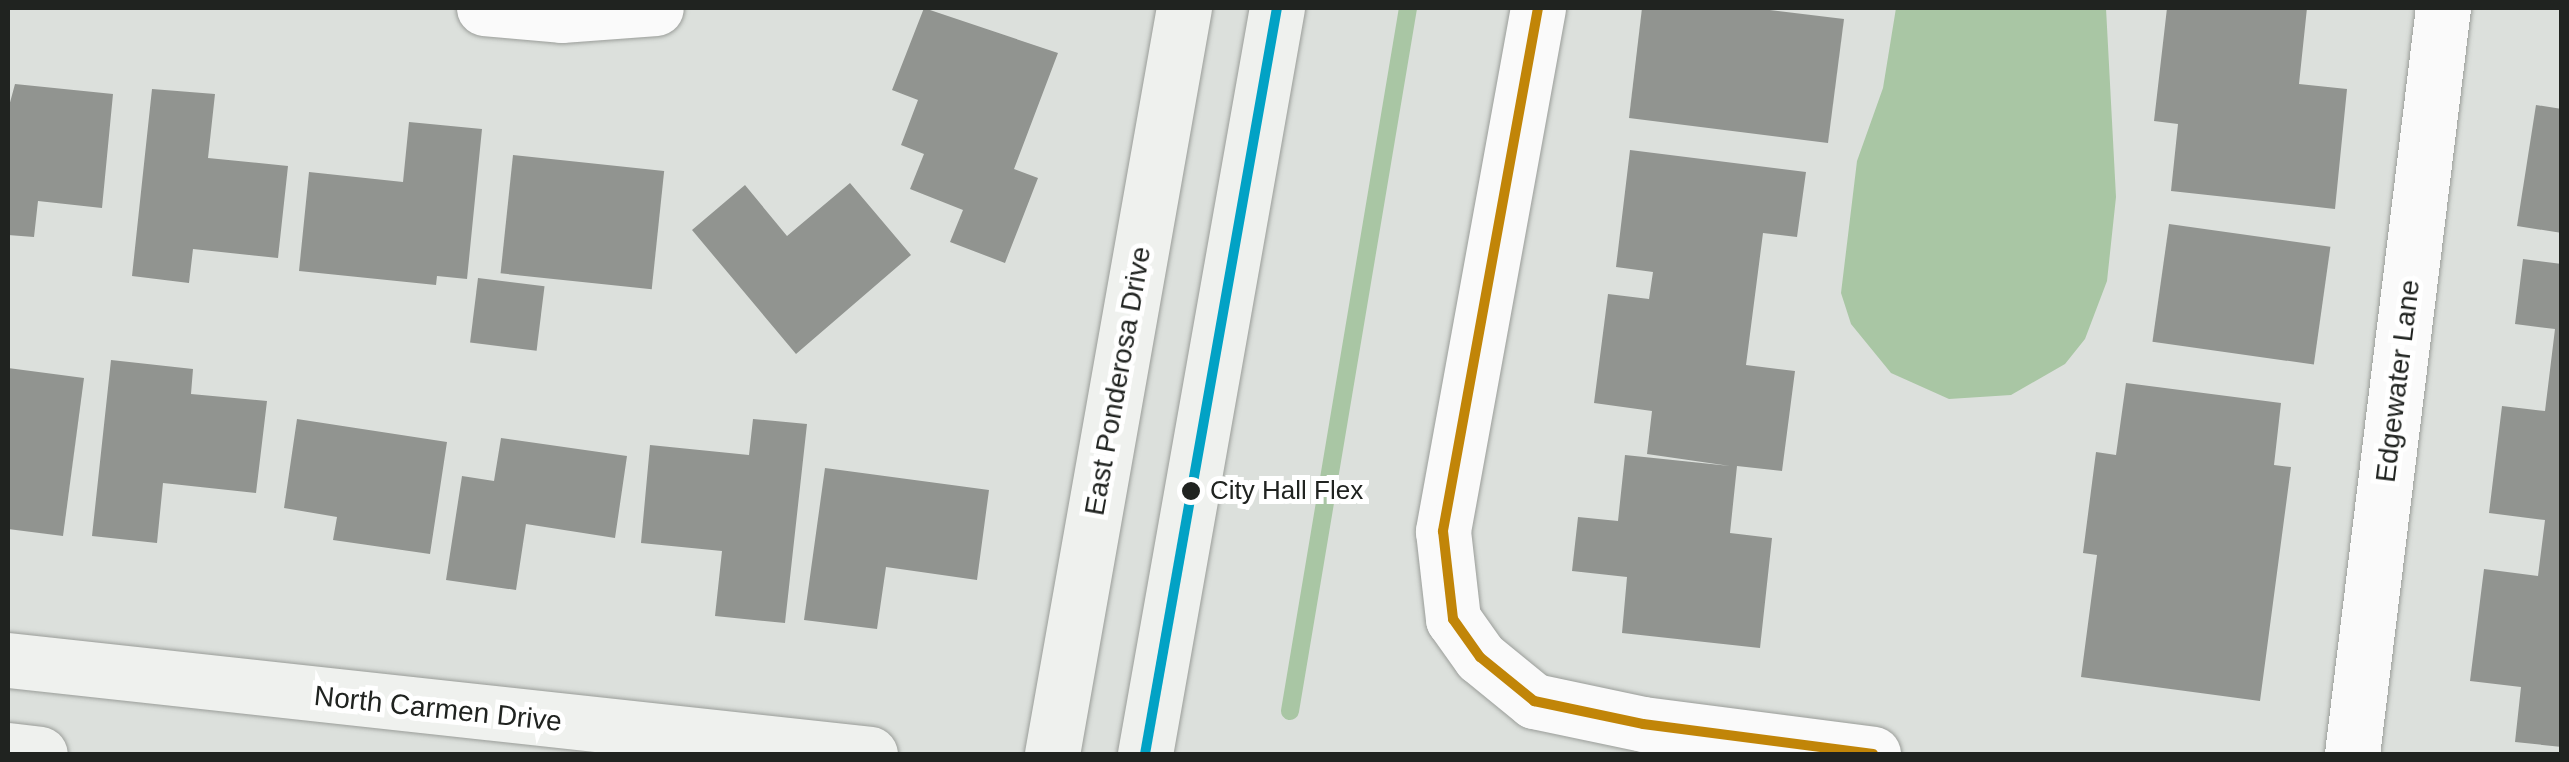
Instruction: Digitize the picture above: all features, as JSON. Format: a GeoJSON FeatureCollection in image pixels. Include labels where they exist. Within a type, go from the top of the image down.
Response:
{"type":"FeatureCollection","features":[{"type":"Feature","properties":{"kind":"main road","name":"East Ponderosa Drive"},"geometry":{"type":"LineString","coordinates":[[1052,754],[1184,8]]}},
{"type":"Feature","properties":{"kind":"main road"},"geometry":{"type":"LineString","coordinates":[[1145,754],[1277,8]]}},
{"type":"Feature","properties":{"kind":"main road","name":"North Carmen Drive"},"geometry":{"type":"LineString","coordinates":[[8,660],[870,754]]}},
{"type":"Feature","properties":{"kind":"main road"},"geometry":{"type":"LineString","coordinates":[[8,750],[40,754]]}},
{"type":"Feature","properties":{"kind":"street"},"geometry":{"type":"LineString","coordinates":[[484,8],[561,15],[656,8]]}},
{"type":"Feature","properties":{"kind":"street"},"geometry":{"type":"LineString","coordinates":[[1538,8],[1442,531],[1453,619],[1480,657],[1534,702],[1643,724],[1873,754]]}},
{"type":"Feature","properties":{"kind":"street","name":"Edgewater Lane"},"geometry":{"type":"LineString","coordinates":[[2352,754],[2443,8]]}},
{"type":"Feature","properties":{"kind":"shaded area"},"geometry":{"type":"Polygon","coordinates":[[[1896,8],[2106,8],[2116,197],[2107,281],[2085,339],[2065,364],[2011,395],[1949,399],[1891,373],[1851,324],[1841,293],[1857,161],[1883,88],[1896,8]]]}},
{"type":"Feature","properties":{"kind":"building"},"geometry":{"type":"Polygon","coordinates":[[[924,8],[1058,53],[1014,169],[1038,178],[1005,263],[950,242],[963,210],[910,189],[924,154],[901,145],[918,100],[892,90],[924,8]]]}},
{"type":"Feature","properties":{"kind":"building"},"geometry":{"type":"Polygon","coordinates":[[[1642,8],[1753,8],[1844,19],[1828,143],[1629,118],[1642,8]]]}},
{"type":"Feature","properties":{"kind":"building"},"geometry":{"type":"Polygon","coordinates":[[[2167,8],[2307,8],[2299,84],[2347,89],[2335,209],[2171,191],[2178,124],[2154,121],[2167,8]]]}},
{"type":"Feature","properties":{"kind":"building"},"geometry":{"type":"Polygon","coordinates":[[[15,84],[113,94],[102,208],[38,201],[34,237],[8,235],[8,110],[15,84]]]}},
{"type":"Feature","properties":{"kind":"building"},"geometry":{"type":"Polygon","coordinates":[[[152,89],[215,94],[208,158],[288,166],[278,258],[193,249],[189,283],[132,276],[152,89]]]}},
{"type":"Feature","properties":{"kind":"building"},"geometry":{"type":"Polygon","coordinates":[[[2536,105],[2562,109],[2562,233],[2517,226],[2536,105]]]}},
{"type":"Feature","properties":{"kind":"building"},"geometry":{"type":"Polygon","coordinates":[[[409,122],[482,129],[467,279],[437,276],[436,285],[299,271],[309,172],[403,182],[409,122]]]}},
{"type":"Feature","properties":{"kind":"building"},"geometry":{"type":"Polygon","coordinates":[[[1630,150],[1806,172],[1797,237],[1763,233],[1746,365],[1795,371],[1782,471],[1737,466],[1730,533],[1772,538],[1760,648],[1622,633],[1627,577],[1572,571],[1578,517],[1618,521],[1625,455],[1730,466],[1647,454],[1652,411],[1594,403],[1608,294],[1649,299],[1653,272],[1616,267],[1630,150]]]}},
{"type":"Feature","properties":{"kind":"building"},"geometry":{"type":"Polygon","coordinates":[[[513,155],[664,171],[652,289],[501,273],[513,155]]]}},
{"type":"Feature","properties":{"kind":"building"},"geometry":{"type":"Polygon","coordinates":[[[850,183],[911,255],[796,354],[692,230],[745,185],[787,236],[850,183]]]}},
{"type":"Feature","properties":{"kind":"building"},"geometry":{"type":"Polygon","coordinates":[[[2169,224],[2330,247],[2314,365],[2152,342],[2169,224]]]}},
{"type":"Feature","properties":{"kind":"building"},"geometry":{"type":"Polygon","coordinates":[[[2523,259],[2562,264],[2562,747],[2515,742],[2521,687],[2470,681],[2484,569],[2538,576],[2545,520],[2489,513],[2502,406],[2545,411],[2555,329],[2515,324],[2523,259]]]}},
{"type":"Feature","properties":{"kind":"building"},"geometry":{"type":"Polygon","coordinates":[[[478,278],[545,286],[537,351],[470,343],[478,278]]]}},
{"type":"Feature","properties":{"kind":"building"},"geometry":{"type":"Polygon","coordinates":[[[111,360],[193,369],[191,394],[267,401],[256,493],[163,483],[157,543],[92,536],[111,360]]]}},
{"type":"Feature","properties":{"kind":"building"},"geometry":{"type":"Polygon","coordinates":[[[8,368],[84,378],[63,536],[8,529],[8,368]]]}},
{"type":"Feature","properties":{"kind":"building"},"geometry":{"type":"Polygon","coordinates":[[[2126,383],[2281,403],[2274,465],[2291,467],[2260,701],[2081,677],[2097,555],[2083,553],[2096,452],[2116,455],[2126,383]]]}},
{"type":"Feature","properties":{"kind":"building"},"geometry":{"type":"Polygon","coordinates":[[[297,419],[447,442],[430,554],[333,540],[337,517],[284,508],[297,419]]]}},
{"type":"Feature","properties":{"kind":"building"},"geometry":{"type":"Polygon","coordinates":[[[753,419],[807,424],[785,623],[715,616],[722,551],[641,543],[650,445],[749,455],[753,419]]]}},
{"type":"Feature","properties":{"kind":"building"},"geometry":{"type":"Polygon","coordinates":[[[501,438],[627,456],[615,538],[526,524],[516,590],[446,580],[462,476],[494,481],[501,438]]]}},
{"type":"Feature","properties":{"kind":"building"},"geometry":{"type":"Polygon","coordinates":[[[825,468],[989,490],[977,580],[886,567],[877,629],[804,620],[825,468]]]}},
{"type":"Feature","properties":{"kind":"waterway"},"geometry":{"type":"LineString","coordinates":[[1290,711],[1408,8]]}},
{"type":"Feature","properties":{"kind":"transit line"},"geometry":{"type":"LineString","coordinates":[[1145,754],[1277,8]]}},
{"type":"Feature","properties":{"kind":"transit line"},"geometry":{"type":"LineString","coordinates":[[1538,8],[1443,531],[1453,619],[1480,657],[1534,701],[1643,724],[1873,754]]}},
{"type":"Feature","properties":{"kind":"place","name":"City Hall Flex"},"geometry":{"type":"Point","coordinates":[1191,491]}}]}
